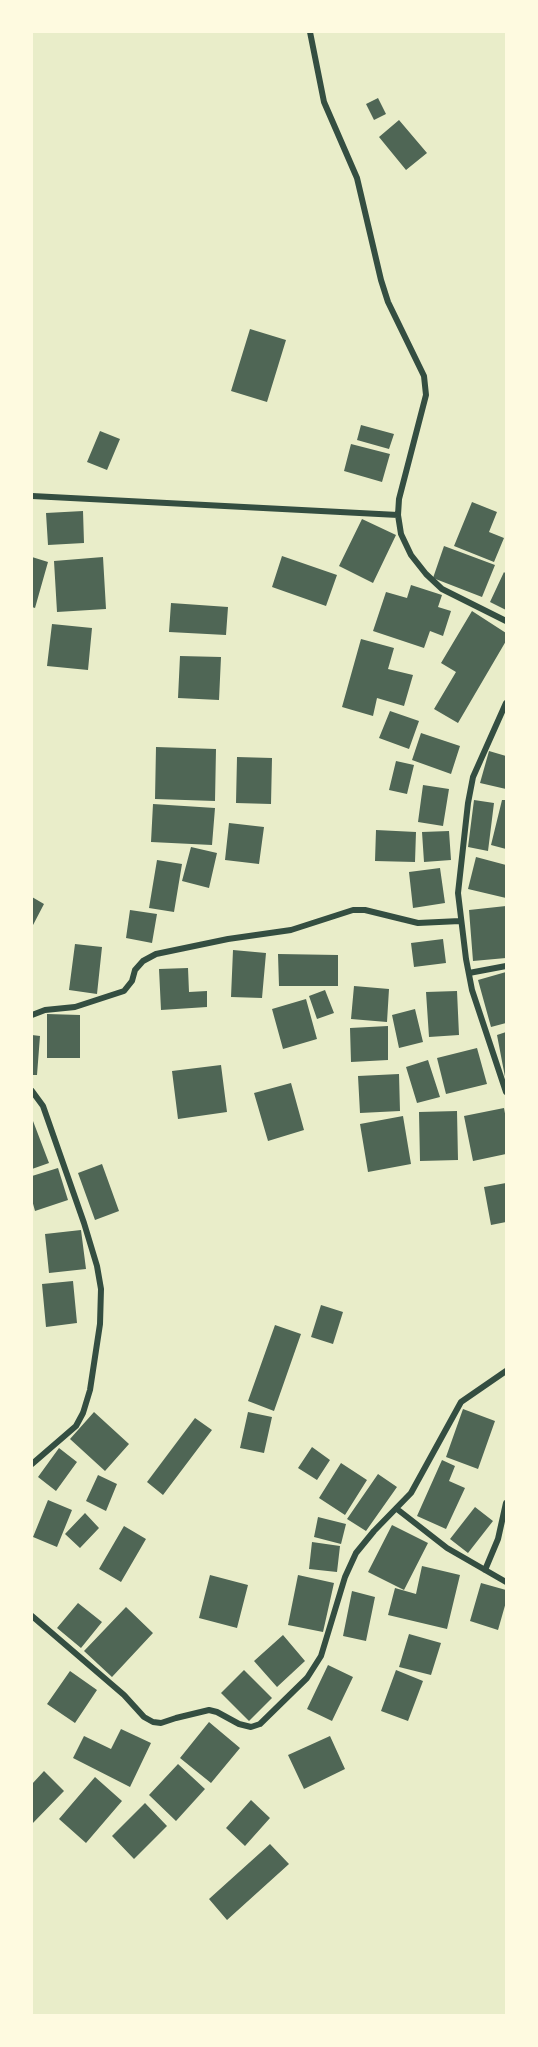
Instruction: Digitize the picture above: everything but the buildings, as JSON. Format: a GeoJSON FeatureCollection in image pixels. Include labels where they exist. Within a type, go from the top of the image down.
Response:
{"type":"FeatureCollection","features":[{"type":"Feature","properties":{"kind":"street"},"geometry":{"type":"LineString","coordinates":[[310,32],[324,102],[357,178],[384,291],[424,376],[426,386],[426,395],[399,499],[398,515],[401,534],[411,555],[442,589],[507,621]]}},
{"type":"Feature","properties":{"kind":"street"},"geometry":{"type":"LineString","coordinates":[[32,496],[398,515]]}},
{"type":"Feature","properties":{"kind":"street"},"geometry":{"type":"LineString","coordinates":[[507,704],[473,777],[458,893],[468,973],[507,1092]]}},
{"type":"Feature","properties":{"kind":"street"},"geometry":{"type":"LineString","coordinates":[[32,1015],[45,1010],[75,1007],[124,992],[132,981],[135,970],[143,961],[156,954],[228,939],[291,930],[353,910],[375,912],[418,923],[460,921]]}},
{"type":"Feature","properties":{"kind":"street"},"geometry":{"type":"LineString","coordinates":[[468,973],[507,966]]}},
{"type":"Feature","properties":{"kind":"street"},"geometry":{"type":"LineString","coordinates":[[32,1091],[43,1106],[84,1223],[97,1266],[101,1289],[100,1324],[90,1390],[83,1413],[76,1426],[32,1464]]}},
{"type":"Feature","properties":{"kind":"street"},"geometry":{"type":"LineString","coordinates":[[32,1616],[124,1695],[144,1717],[153,1722],[161,1724],[209,1710],[239,1724],[251,1727],[260,1724],[307,1678],[321,1656],[345,1577],[356,1553],[411,1493],[461,1402],[507,1371]]}},
{"type":"Feature","properties":{"kind":"street"},"geometry":{"type":"LineString","coordinates":[[485,1570],[498,1539],[507,1503]]}},
{"type":"Feature","properties":{"kind":"street"},"geometry":{"type":"LineString","coordinates":[[397,1509],[447,1548],[507,1582]]}}]}
